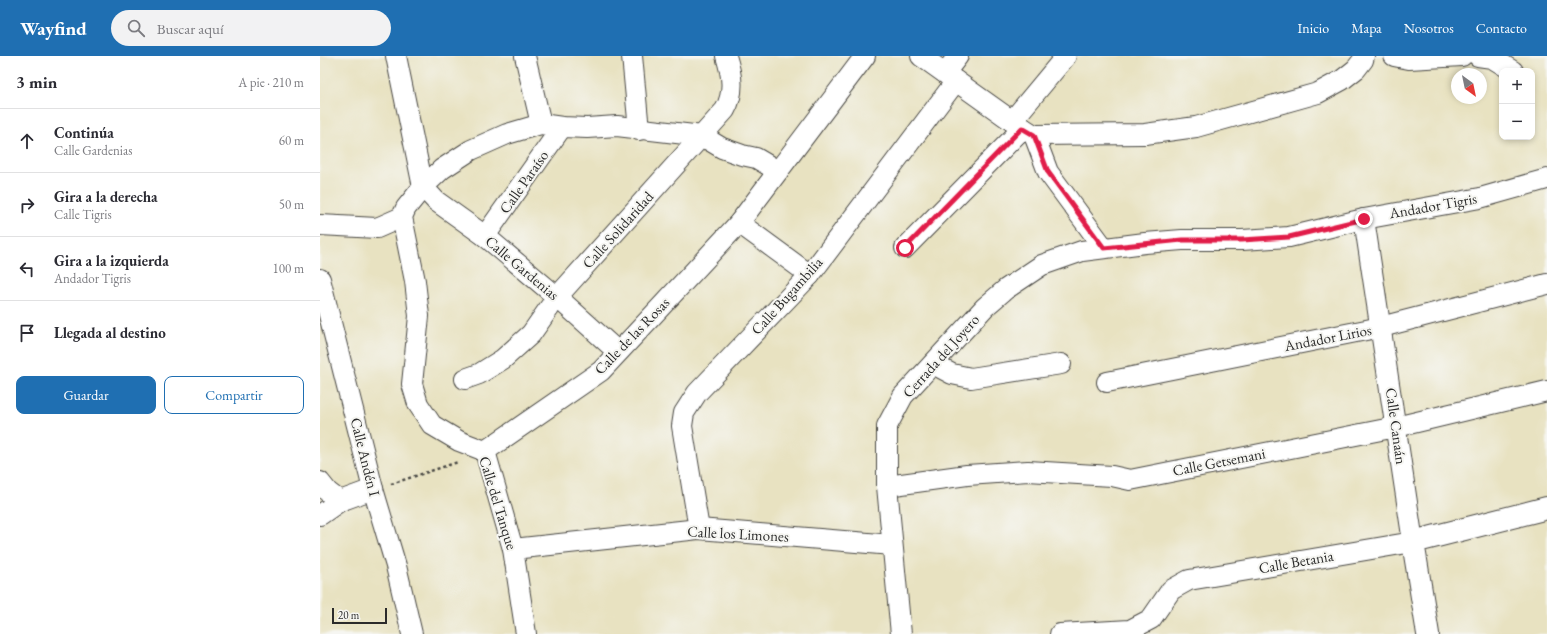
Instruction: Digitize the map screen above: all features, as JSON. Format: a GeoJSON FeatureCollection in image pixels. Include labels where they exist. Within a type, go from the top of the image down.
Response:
{"type":"FeatureCollection","features":[{"type":"Feature","properties":{"kind":"street"},"geometry":{"type":"LineString","coordinates":[[396,56],[423,187]]}},
{"type":"Feature","properties":{"kind":"street"},"geometry":{"type":"LineString","coordinates":[[525,56],[540,124]]}},
{"type":"Feature","properties":{"kind":"street"},"geometry":{"type":"LineString","coordinates":[[632,56],[639,130]]}},
{"type":"Feature","properties":{"kind":"street","name":"Calle Solidaridad"},"geometry":{"type":"LineString","coordinates":[[465,379],[479,374],[503,359],[531,334],[557,297],[725,110],[730,101],[732,86],[731,72],[726,56]]}},
{"type":"Feature","properties":{"kind":"street","name":"Calle de las Rosas"},"geometry":{"type":"LineString","coordinates":[[485,451],[601,371],[740,223],[864,56]]}},
{"type":"Feature","properties":{"kind":"street"},"geometry":{"type":"LineString","coordinates":[[921,56],[1023,128],[1048,172],[1104,248]]}},
{"type":"Feature","properties":{"kind":"street","name":"Calle Bugambilia"},"geometry":{"type":"LineString","coordinates":[[699,529],[682,426],[684,412],[697,393],[810,275],[950,77],[958,56]]}},
{"type":"Feature","properties":{"kind":"street"},"geometry":{"type":"LineString","coordinates":[[905,248],[1023,128],[1066,56]]}},
{"type":"Feature","properties":{"kind":"street"},"geometry":{"type":"LineString","coordinates":[[1023,128],[1145,134],[1196,127],[1318,93],[1342,80],[1356,69],[1363,60],[1364,56]]}},
{"type":"Feature","properties":{"kind":"street"},"geometry":{"type":"LineString","coordinates":[[1394,56],[1409,58],[1462,56]]}},
{"type":"Feature","properties":{"kind":"street"},"geometry":{"type":"LineString","coordinates":[[1478,56],[1492,58],[1508,68]]}},
{"type":"Feature","properties":{"kind":"street"},"geometry":{"type":"LineString","coordinates":[[320,225],[377,228],[402,217],[406,208],[423,187],[442,169],[471,150],[507,134],[540,124],[587,128],[617,126],[639,130],[702,136],[722,148],[756,158],[778,171]]}},
{"type":"Feature","properties":{"kind":"street","name":"Calle Paraíso"},"geometry":{"type":"LineString","coordinates":[[485,236],[562,127]]}},
{"type":"Feature","properties":{"kind":"street","name":"Andador Tigris"},"geometry":{"type":"LineString","coordinates":[[1104,248],[1182,240],[1242,240],[1289,237],[1364,219],[1480,198],[1547,179]]}},
{"type":"Feature","properties":{"kind":"street","name":"Calle Gardenias"},"geometry":{"type":"LineString","coordinates":[[423,187],[436,202],[485,236],[557,297],[618,352]]}},
{"type":"Feature","properties":{"kind":"street","name":"Calle del Tanque"},"geometry":{"type":"LineString","coordinates":[[402,217],[415,281],[420,316],[412,384],[418,404],[432,425],[459,441],[485,451],[513,549],[526,634]]}},
{"type":"Feature","properties":{"kind":"street","name":"Calle Canaán"},"geometry":{"type":"LineString","coordinates":[[1364,219],[1428,634]]}},
{"type":"Feature","properties":{"kind":"street"},"geometry":{"type":"LineString","coordinates":[[740,223],[810,275]]}},
{"type":"Feature","properties":{"kind":"street","name":"Cerrada del Joyero"},"geometry":{"type":"LineString","coordinates":[[901,634],[887,486],[888,426],[903,396],[985,308],[1006,289],[1042,265],[1082,251],[1104,248]]}},
{"type":"Feature","properties":{"kind":"street","name":"Calle Andén I"},"geometry":{"type":"LineString","coordinates":[[320,279],[373,489],[396,566],[412,634]]}},
{"type":"Feature","properties":{"kind":"street","name":"Andador Lirios"},"geometry":{"type":"LineString","coordinates":[[1107,382],[1381,327],[1547,284]]}},
{"type":"Feature","properties":{"kind":"street"},"geometry":{"type":"LineString","coordinates":[[933,364],[952,374],[971,378],[1061,364]]}},
{"type":"Feature","properties":{"kind":"street","name":"Calle Getsemani"},"geometry":{"type":"LineString","coordinates":[[887,486],[967,475],[1028,470],[1112,476],[1130,480],[1396,427],[1547,391]]}},
{"type":"Feature","properties":{"kind":"street"},"geometry":{"type":"LineString","coordinates":[[320,482],[328,492],[340,501]]}},
{"type":"Feature","properties":{"kind":"street"},"geometry":{"type":"LineString","coordinates":[[320,515],[340,501],[373,489]]}},
{"type":"Feature","properties":{"kind":"street","name":"Calle Betania"},"geometry":{"type":"LineString","coordinates":[[1060,634],[1130,630],[1151,619],[1170,590],[1189,580],[1413,542],[1547,508]]}},
{"type":"Feature","properties":{"kind":"street","name":"Calle los Limones"},"geometry":{"type":"LineString","coordinates":[[513,549],[699,529],[892,544]]}},
{"type":"Feature","properties":{"kind":"path"},"geometry":{"type":"LineString","coordinates":[[373,489],[449,466],[485,451]]}},
{"type":"Feature","properties":{"kind":"route"},"geometry":{"type":"LineString","coordinates":[[905,248],[1022,128],[1034,135],[1048,172],[1104,248],[1182,240],[1242,240],[1289,237],[1364,219]]}}]}
